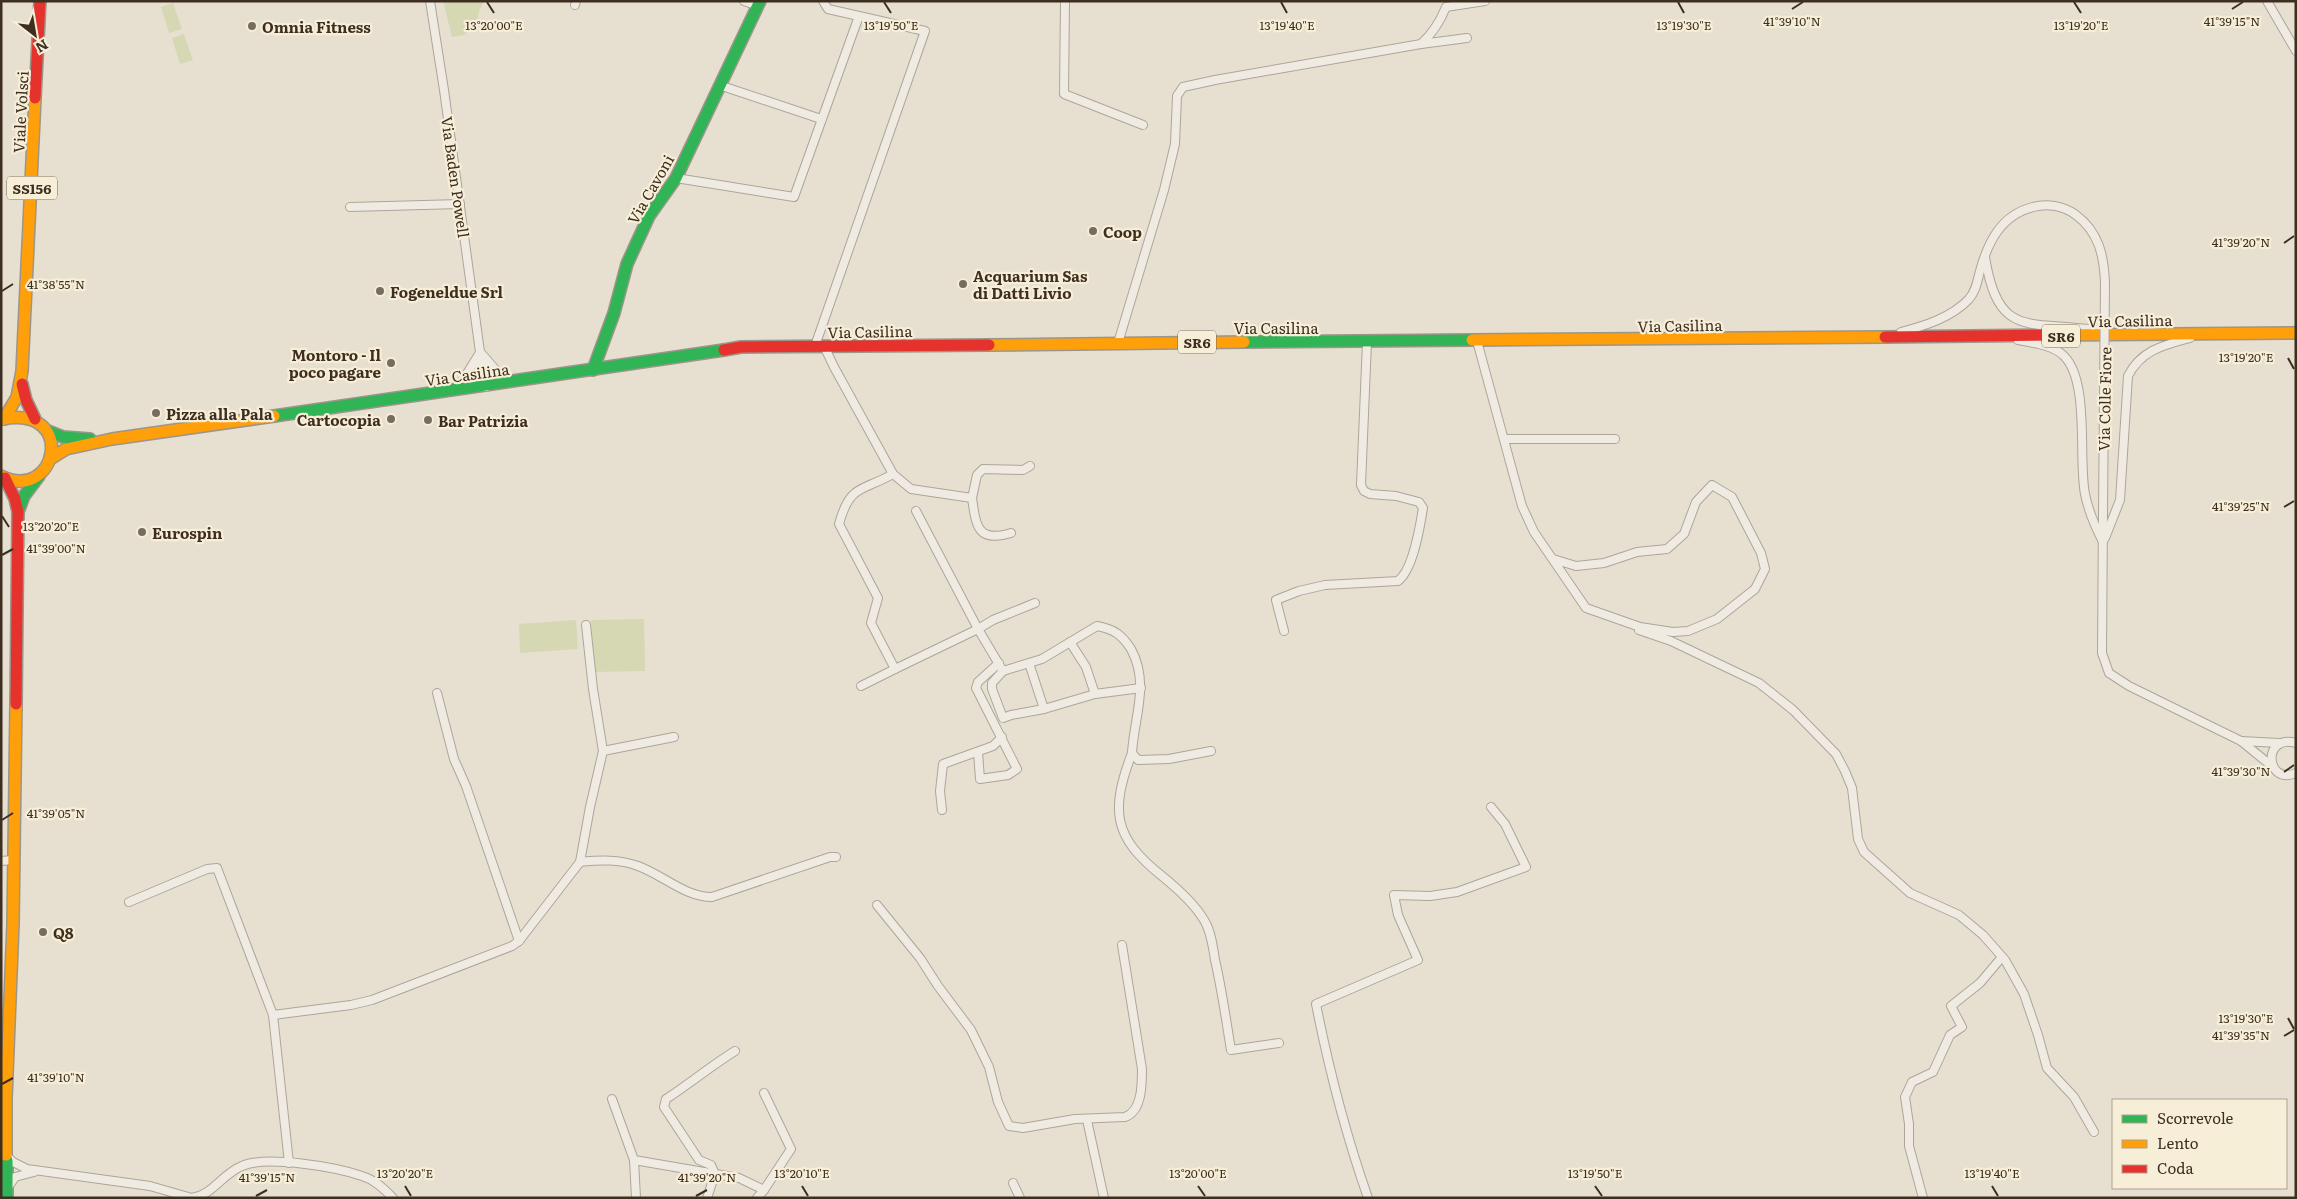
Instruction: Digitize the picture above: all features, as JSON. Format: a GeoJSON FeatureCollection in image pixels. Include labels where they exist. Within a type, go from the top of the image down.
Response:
{"type":"FeatureCollection","features":[{"type":"Feature","properties":{"kind":"main road","name":"Viale Volsci"},"geometry":{"type":"LineString","coordinates":[[2,418],[14,406],[19,391],[21,374],[31,212],[40,1]]}},
{"type":"Feature","properties":{"kind":"main road","name":"Via Cavoni"},"geometry":{"type":"LineString","coordinates":[[594,370],[614,313],[627,264],[649,216],[676,178],[759,4]]}},
{"type":"Feature","properties":{"kind":"main road","name":"Via Casilina"},"geometry":{"type":"LineString","coordinates":[[50,459],[66,449],[112,439],[453,392],[741,347],[2296,333]]}},
{"type":"Feature","properties":{"kind":"main road","name":"Viale Volsci"},"geometry":{"type":"LineString","coordinates":[[21,374],[26,400],[35,419]]}},
{"type":"Feature","properties":{"kind":"main road","name":"SS156"},"geometry":{"type":"LineString","coordinates":[[2,418],[24,415],[35,419],[48,431]]}},
{"type":"Feature","properties":{"kind":"main road","name":"Via Casilina"},"geometry":{"type":"LineString","coordinates":[[48,431],[63,437],[112,439]]}},
{"type":"Feature","properties":{"kind":"main road"},"geometry":{"type":"LineString","coordinates":[[18,512],[24,496],[50,459],[52,440],[48,431]]}},
{"type":"Feature","properties":{"kind":"main road"},"geometry":{"type":"LineString","coordinates":[[3,477],[20,481],[28,480],[42,472]]}},
{"type":"Feature","properties":{"kind":"main road"},"geometry":{"type":"LineString","coordinates":[[3,477],[15,499],[18,512],[14,860],[4,1150],[7,1194]]}},
{"type":"Feature","properties":{"kind":"main road"},"geometry":{"type":"LineString","coordinates":[[1,1120],[6,1099]]}},
{"type":"Feature","properties":{"kind":"street","name":"Via Baden Powell"},"geometry":{"type":"LineString","coordinates":[[430,1],[480,352],[488,378],[486,387]]}},
{"type":"Feature","properties":{"kind":"street"},"geometry":{"type":"LineString","coordinates":[[744,1],[759,4]]}},
{"type":"Feature","properties":{"kind":"street"},"geometry":{"type":"LineString","coordinates":[[823,1],[828,10],[925,31],[820,346],[893,474],[911,489],[972,498]]}},
{"type":"Feature","properties":{"kind":"street"},"geometry":{"type":"LineString","coordinates":[[1065,1],[1064,94],[1143,125]]}},
{"type":"Feature","properties":{"kind":"street"},"geometry":{"type":"LineString","coordinates":[[1421,44],[1430,36],[1441,20],[1446,7],[1485,1]]}},
{"type":"Feature","properties":{"kind":"street"},"geometry":{"type":"LineString","coordinates":[[2267,1],[2296,51]]}},
{"type":"Feature","properties":{"kind":"street"},"geometry":{"type":"LineString","coordinates":[[676,178],[794,197],[859,16]]}},
{"type":"Feature","properties":{"kind":"street"},"geometry":{"type":"LineString","coordinates":[[1118,343],[1164,190],[1175,144],[1177,96],[1183,87],[1421,44],[1467,38]]}},
{"type":"Feature","properties":{"kind":"street"},"geometry":{"type":"LineString","coordinates":[[720,85],[821,119]]}},
{"type":"Feature","properties":{"kind":"street"},"geometry":{"type":"LineString","coordinates":[[350,207],[460,204]]}},
{"type":"Feature","properties":{"kind":"street","name":"Via Colle Fiore"},"geometry":{"type":"LineString","coordinates":[[1882,337],[1935,321],[1961,306],[1973,294],[1985,255],[1997,231],[2014,215],[2036,206],[2046,205],[2061,207],[2086,223],[2096,237],[2104,264],[2105,283],[2102,653],[2110,673],[2129,686],[2241,742],[2273,767]]}},
{"type":"Feature","properties":{"kind":"street"},"geometry":{"type":"LineString","coordinates":[[1985,255],[1994,295],[1998,304],[2010,316],[2029,324],[2124,334]]}},
{"type":"Feature","properties":{"kind":"street"},"geometry":{"type":"LineString","coordinates":[[2103,542],[2120,500],[2128,376],[2132,367],[2150,351],[2203,334]]}},
{"type":"Feature","properties":{"kind":"street"},"geometry":{"type":"LineString","coordinates":[[1998,336],[2044,345],[2057,351],[2073,367],[2079,400],[2084,494],[2093,522],[2103,542]]}},
{"type":"Feature","properties":{"kind":"street"},"geometry":{"type":"LineString","coordinates":[[1477,341],[1522,506],[1534,532],[1553,560],[1586,608],[1632,624],[1672,632],[1688,631],[1717,619],[1755,589],[1765,569],[1757,546],[1732,497],[1712,485],[1696,502],[1684,534],[1667,549],[1637,552],[1604,563],[1576,566],[1553,560]]}},
{"type":"Feature","properties":{"kind":"street"},"geometry":{"type":"LineString","coordinates":[[1284,630],[1276,600],[1299,591],[1325,585],[1398,581],[1403,577],[1413,553],[1423,508],[1419,502],[1396,496],[1370,494],[1364,491],[1361,485],[1367,342]]}},
{"type":"Feature","properties":{"kind":"street"},"geometry":{"type":"LineString","coordinates":[[453,392],[463,380],[480,352],[501,376],[514,382]]}},
{"type":"Feature","properties":{"kind":"street"},"geometry":{"type":"LineString","coordinates":[[1505,439],[1615,439]]}},
{"type":"Feature","properties":{"kind":"street"},"geometry":{"type":"LineString","coordinates":[[1010,533],[992,538],[981,530],[976,520],[972,498],[977,475],[983,469],[1023,470],[1030,466]]}},
{"type":"Feature","properties":{"kind":"street"},"geometry":{"type":"LineString","coordinates":[[893,474],[853,493],[844,507],[839,524],[878,598],[871,623],[895,669]]}},
{"type":"Feature","properties":{"kind":"street"},"geometry":{"type":"LineString","coordinates":[[916,511],[978,629],[1003,671]]}},
{"type":"Feature","properties":{"kind":"street"},"geometry":{"type":"LineString","coordinates":[[862,686],[993,620],[1035,604]]}},
{"type":"Feature","properties":{"kind":"street"},"geometry":{"type":"LineString","coordinates":[[1632,624],[1640,631],[1671,641],[1759,683],[1793,710],[1836,754],[1845,771],[1855,808],[1858,839],[1864,852],[1910,893],[1959,915],[1983,935],[2002,957],[2024,994],[2047,1068],[2074,1097],[2094,1132]]}},
{"type":"Feature","properties":{"kind":"street"},"geometry":{"type":"LineString","coordinates":[[273,1015],[351,1005],[372,1000],[512,946],[519,941],[580,862],[603,751],[593,689],[586,625]]}},
{"type":"Feature","properties":{"kind":"street"},"geometry":{"type":"LineString","coordinates":[[1141,688],[1095,694],[1044,709],[1003,718],[992,689],[992,682],[1003,671],[1042,659],[1098,626],[1111,628],[1124,637],[1135,658],[1141,680],[1141,688],[1132,753],[1120,798],[1119,817],[1122,832],[1130,846],[1195,906],[1205,922],[1212,943],[1224,1000],[1231,1050],[1280,1043]]}},
{"type":"Feature","properties":{"kind":"street"},"geometry":{"type":"LineString","coordinates":[[1070,642],[1086,667],[1095,694]]}},
{"type":"Feature","properties":{"kind":"street"},"geometry":{"type":"LineString","coordinates":[[978,752],[980,779],[1008,775],[1017,769],[976,688],[978,682],[999,663]]}},
{"type":"Feature","properties":{"kind":"street"},"geometry":{"type":"LineString","coordinates":[[1029,663],[1044,709]]}},
{"type":"Feature","properties":{"kind":"street"},"geometry":{"type":"LineString","coordinates":[[437,693],[454,759],[466,786],[519,941]]}},
{"type":"Feature","properties":{"kind":"street"},"geometry":{"type":"LineString","coordinates":[[603,751],[674,737]]}},
{"type":"Feature","properties":{"kind":"street"},"geometry":{"type":"LineString","coordinates":[[942,810],[940,791],[943,764],[993,746],[1002,737]]}},
{"type":"Feature","properties":{"kind":"street","name":"Via Colle Fiore"},"geometry":{"type":"LineString","coordinates":[[2241,742],[2279,743],[2288,741],[2296,743]]}},
{"type":"Feature","properties":{"kind":"street"},"geometry":{"type":"LineString","coordinates":[[2279,743],[2272,752],[2271,762],[2273,767],[2283,775],[2296,773]]}},
{"type":"Feature","properties":{"kind":"street"},"geometry":{"type":"LineString","coordinates":[[1132,753],[1138,760],[1170,759],[1211,751]]}},
{"type":"Feature","properties":{"kind":"street"},"geometry":{"type":"LineString","coordinates":[[1368,1198],[1344,1118],[1324,1043],[1316,1004],[1418,960],[1398,915],[1394,895],[1430,896],[1457,892],[1526,868],[1504,824],[1491,807]]}},
{"type":"Feature","properties":{"kind":"street"},"geometry":{"type":"LineString","coordinates":[[580,862],[605,860],[638,866],[698,895],[712,896],[830,857],[836,857]]}},
{"type":"Feature","properties":{"kind":"street"},"geometry":{"type":"LineString","coordinates":[[1,861],[14,860]]}},
{"type":"Feature","properties":{"kind":"street"},"geometry":{"type":"LineString","coordinates":[[129,902],[207,869],[217,868],[273,1015],[288,1164]]}},
{"type":"Feature","properties":{"kind":"street"},"geometry":{"type":"LineString","coordinates":[[877,905],[920,958],[971,1030],[989,1067],[998,1102],[1009,1126],[1023,1128],[1075,1119],[1087,1120],[1132,1115],[1139,1100],[1142,1069],[1122,945]]}},
{"type":"Feature","properties":{"kind":"street"},"geometry":{"type":"LineString","coordinates":[[1923,1198],[1909,1146],[1909,1124],[1905,1097],[1907,1088],[1912,1082],[1933,1072],[1950,1035],[1962,1027],[1951,1006],[1980,983],[2002,957]]}},
{"type":"Feature","properties":{"kind":"street"},"geometry":{"type":"LineString","coordinates":[[707,1198],[715,1174],[711,1165],[699,1160],[686,1143],[664,1107],[664,1102],[695,1077],[735,1051]]}},
{"type":"Feature","properties":{"kind":"street"},"geometry":{"type":"LineString","coordinates":[[757,1198],[791,1149],[764,1093]]}},
{"type":"Feature","properties":{"kind":"street"},"geometry":{"type":"LineString","coordinates":[[612,1099],[634,1160],[636,1198]]}},
{"type":"Feature","properties":{"kind":"street"},"geometry":{"type":"LineString","coordinates":[[1087,1120],[1104,1198]]}},
{"type":"Feature","properties":{"kind":"street"},"geometry":{"type":"LineString","coordinates":[[4,1150],[19,1166],[39,1172],[150,1186],[192,1198],[207,1193],[227,1174],[244,1164],[255,1162],[307,1164],[363,1176],[380,1184],[393,1198]]}},
{"type":"Feature","properties":{"kind":"street"},"geometry":{"type":"LineString","coordinates":[[634,1160],[739,1178],[764,1190]]}},
{"type":"Feature","properties":{"kind":"street"},"geometry":{"type":"LineString","coordinates":[[7,1194],[15,1178],[39,1172]]}},
{"type":"Feature","properties":{"kind":"street"},"geometry":{"type":"LineString","coordinates":[[1013,1183],[1020,1198]]}},
{"type":"Feature","properties":{"kind":"green space"},"geometry":{"type":"Polygon","coordinates":[[[443,1],[484,1],[479,11],[477,26],[464,35],[452,37],[443,1]]]}},
{"type":"Feature","properties":{"kind":"green space"},"geometry":{"type":"Polygon","coordinates":[[[173,3],[182,29],[169,33],[161,7],[173,3]]]}},
{"type":"Feature","properties":{"kind":"green space"},"geometry":{"type":"Polygon","coordinates":[[[184,34],[193,60],[180,64],[172,38],[184,34]]]}},
{"type":"Feature","properties":{"kind":"green space"},"geometry":{"type":"Polygon","coordinates":[[[644,619],[645,671],[593,672],[591,620],[644,619]]]}},
{"type":"Feature","properties":{"kind":"green space"},"geometry":{"type":"Polygon","coordinates":[[[576,620],[578,649],[520,653],[519,624],[576,620]]]}},
{"type":"Feature","properties":{"kind":"traffic: fast"},"geometry":{"type":"LineString","coordinates":[[593,370],[614,313],[627,264],[649,216],[676,178],[760,1]]}},
{"type":"Feature","properties":{"kind":"traffic: fast"},"geometry":{"type":"LineString","coordinates":[[1244,342],[1472,340]]}},
{"type":"Feature","properties":{"kind":"traffic: fast"},"geometry":{"type":"LineString","coordinates":[[274,416],[724,350]]}},
{"type":"Feature","properties":{"kind":"traffic: fast"},"geometry":{"type":"LineString","coordinates":[[48,431],[63,437],[90,439]]}},
{"type":"Feature","properties":{"kind":"traffic: fast"},"geometry":{"type":"LineString","coordinates":[[18,512],[24,496],[39,476]]}},
{"type":"Feature","properties":{"kind":"traffic: fast"},"geometry":{"type":"LineString","coordinates":[[3,1148],[7,1161],[7,1198]]}},
{"type":"Feature","properties":{"kind":"traffic: slow"},"geometry":{"type":"LineString","coordinates":[[4,419],[17,397],[22,371],[35,98]]}},
{"type":"Feature","properties":{"kind":"traffic: slow"},"geometry":{"type":"LineString","coordinates":[[2052,335],[2296,333]]}},
{"type":"Feature","properties":{"kind":"traffic: slow"},"geometry":{"type":"LineString","coordinates":[[1472,340],[1885,337]]}},
{"type":"Feature","properties":{"kind":"traffic: slow"},"geometry":{"type":"LineString","coordinates":[[989,345],[1244,342]]}},
{"type":"Feature","properties":{"kind":"traffic: slow"},"geometry":{"type":"LineString","coordinates":[[50,459],[66,449],[112,439],[274,416]]}},
{"type":"Feature","properties":{"kind":"traffic: slow"},"geometry":{"type":"LineString","coordinates":[[1,476],[20,481],[35,477],[46,467],[51,453],[50,438],[42,426],[27,419],[3,419]]}},
{"type":"Feature","properties":{"kind":"traffic: slow"},"geometry":{"type":"LineString","coordinates":[[6,1155],[6,1099],[13,924],[16,704]]}},
{"type":"Feature","properties":{"kind":"traffic: jam"},"geometry":{"type":"LineString","coordinates":[[35,98],[40,1]]}},
{"type":"Feature","properties":{"kind":"traffic: jam"},"geometry":{"type":"LineString","coordinates":[[1885,337],[2052,335]]}},
{"type":"Feature","properties":{"kind":"traffic: jam"},"geometry":{"type":"LineString","coordinates":[[724,350],[741,347],[989,345]]}},
{"type":"Feature","properties":{"kind":"traffic: jam"},"geometry":{"type":"LineString","coordinates":[[22,384],[26,400],[35,419]]}},
{"type":"Feature","properties":{"kind":"traffic: jam"},"geometry":{"type":"LineString","coordinates":[[5,478],[15,499],[18,512],[16,704]]}},
{"type":"Feature","properties":{"kind":"place","name":"Omnia Fitness"},"geometry":{"type":"Point","coordinates":[252,26]}},
{"type":"Feature","properties":{"kind":"place","name":"Coop"},"geometry":{"type":"Point","coordinates":[1093,231]}},
{"type":"Feature","properties":{"kind":"place","name":"Acquarium Sas di Datti Livio"},"geometry":{"type":"Point","coordinates":[963,284]}},
{"type":"Feature","properties":{"kind":"place","name":"Fogeneldue Srl"},"geometry":{"type":"Point","coordinates":[380,291]}},
{"type":"Feature","properties":{"kind":"place","name":"Montoro - Il poco pagare"},"geometry":{"type":"Point","coordinates":[391,363]}},
{"type":"Feature","properties":{"kind":"place","name":"Pizza alla Pala"},"geometry":{"type":"Point","coordinates":[156,413]}},
{"type":"Feature","properties":{"kind":"place","name":"Cartocopia"},"geometry":{"type":"Point","coordinates":[391,419]}},
{"type":"Feature","properties":{"kind":"place","name":"Bar Patrizia"},"geometry":{"type":"Point","coordinates":[428,420]}},
{"type":"Feature","properties":{"kind":"place","name":"Eurospin"},"geometry":{"type":"Point","coordinates":[142,532]}},
{"type":"Feature","properties":{"kind":"place","name":"Q8"},"geometry":{"type":"Point","coordinates":[43,932]}}]}
